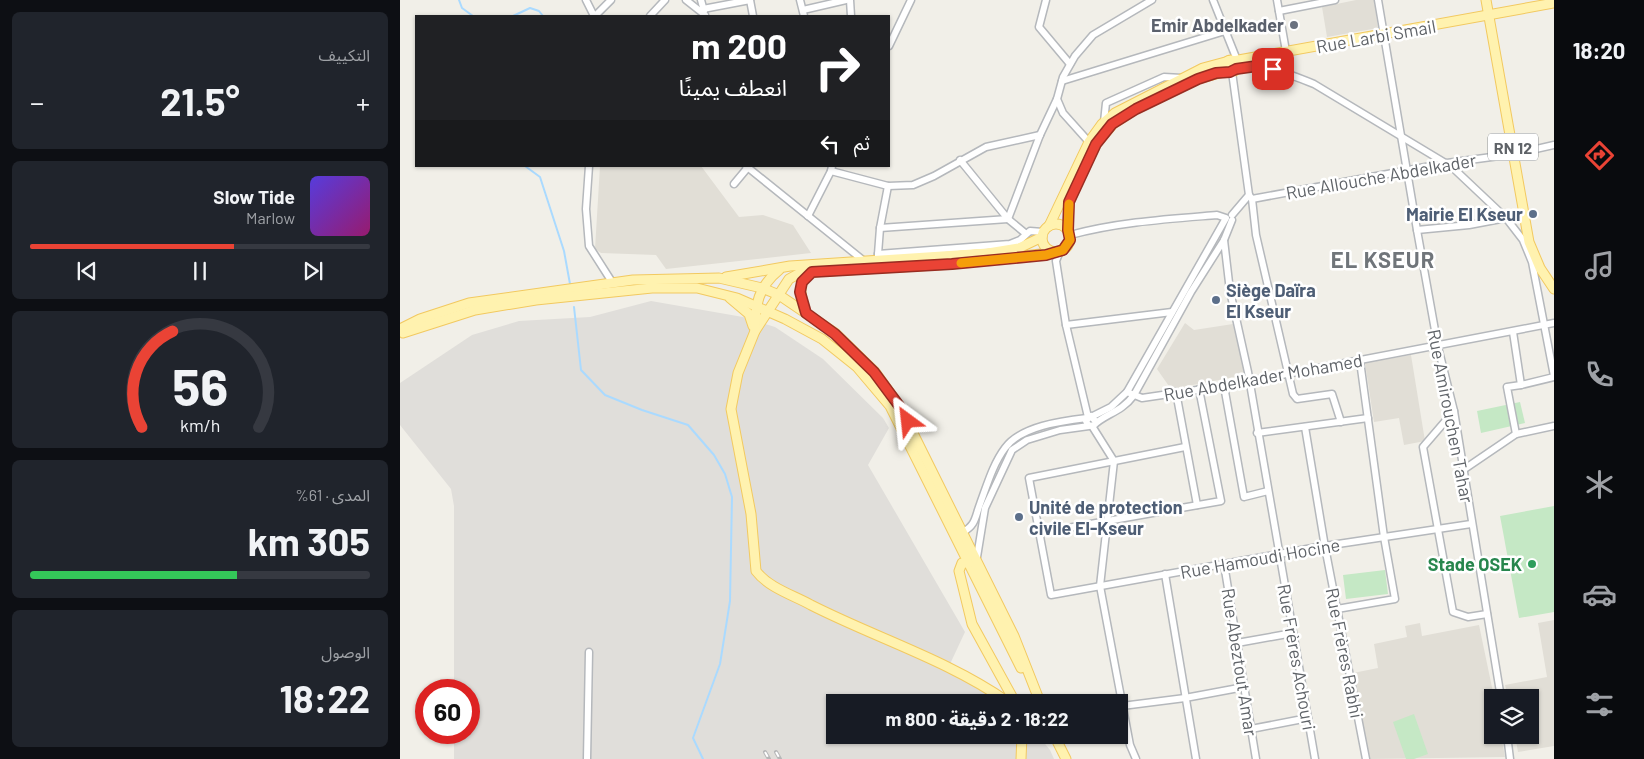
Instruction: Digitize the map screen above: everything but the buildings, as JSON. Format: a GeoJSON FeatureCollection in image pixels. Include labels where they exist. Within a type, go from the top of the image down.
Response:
{"type":"FeatureCollection","features":[{"type":"Feature","properties":{"kind":"main road","name":"RN 12"},"geometry":{"type":"LineString","coordinates":[[1486,0],[1529,242],[1540,268],[1554,289]]}},
{"type":"Feature","properties":{"kind":"main road","name":"Rue Larbi Smail"},"geometry":{"type":"LineString","coordinates":[[1233,65],[1384,34],[1554,3]]}},
{"type":"Feature","properties":{"kind":"main road"},"geometry":{"type":"LineString","coordinates":[[1059,252],[1046,248],[1045,232],[1089,142],[1104,122],[1115,113],[1203,68],[1233,65]]}},
{"type":"Feature","properties":{"kind":"main road"},"geometry":{"type":"LineString","coordinates":[[994,694],[947,668],[828,614],[769,583],[756,571],[751,514],[731,409],[738,373],[754,331],[768,312],[782,287],[800,273],[962,263],[1059,252],[1069,243],[1069,202],[1096,144],[1112,124],[1136,109],[1198,79],[1233,65]]}},
{"type":"Feature","properties":{"kind":"main road"},"geometry":{"type":"LineString","coordinates":[[400,329],[420,319],[469,303],[612,282],[660,278],[719,278],[782,268],[865,262],[878,258],[996,252],[1019,248],[1059,225],[1069,233]]}},
{"type":"Feature","properties":{"kind":"main road"},"geometry":{"type":"LineString","coordinates":[[754,331],[755,306],[762,288],[782,268]]}},
{"type":"Feature","properties":{"kind":"main road"},"geometry":{"type":"LineString","coordinates":[[806,313],[800,286],[806,276],[815,272]]}},
{"type":"Feature","properties":{"kind":"main road"},"geometry":{"type":"LineString","coordinates":[[719,278],[762,288],[778,295],[806,313],[835,334],[859,355],[892,395],[913,431],[977,557],[1014,636],[1036,694]]}},
{"type":"Feature","properties":{"kind":"main road"},"geometry":{"type":"LineString","coordinates":[[400,333],[475,310],[536,300],[659,288],[697,288],[727,295],[785,318],[822,339],[844,354],[890,406],[1035,694]]}},
{"type":"Feature","properties":{"kind":"main road"},"geometry":{"type":"LineString","coordinates":[[727,295],[748,314],[754,331]]}},
{"type":"Feature","properties":{"kind":"main road"},"geometry":{"type":"LineString","coordinates":[[754,331],[767,320],[785,318]]}},
{"type":"Feature","properties":{"kind":"main road"},"geometry":{"type":"LineString","coordinates":[[968,563],[962,563],[959,571],[972,624],[1011,694]]}},
{"type":"Feature","properties":{"kind":"main road"},"geometry":{"type":"LineString","coordinates":[[1021,759],[1022,744]]}},
{"type":"Feature","properties":{"kind":"main road"},"geometry":{"type":"LineString","coordinates":[[1058,744],[1066,759]]}},
{"type":"Feature","properties":{"kind":"street"},"geometry":{"type":"LineString","coordinates":[[586,0],[594,15]]}},
{"type":"Feature","properties":{"kind":"street"},"geometry":{"type":"LineString","coordinates":[[596,15],[610,0]]}},
{"type":"Feature","properties":{"kind":"street"},"geometry":{"type":"LineString","coordinates":[[651,15],[665,0]]}},
{"type":"Feature","properties":{"kind":"street"},"geometry":{"type":"LineString","coordinates":[[686,0],[705,14]]}},
{"type":"Feature","properties":{"kind":"street"},"geometry":{"type":"LineString","coordinates":[[701,0],[705,14]]}},
{"type":"Feature","properties":{"kind":"street"},"geometry":{"type":"LineString","coordinates":[[705,14],[750,0],[753,15]]}},
{"type":"Feature","properties":{"kind":"street"},"geometry":{"type":"LineString","coordinates":[[800,0],[803,13],[848,0],[851,15]]}},
{"type":"Feature","properties":{"kind":"street"},"geometry":{"type":"LineString","coordinates":[[890,44],[911,0]]}},
{"type":"Feature","properties":{"kind":"street"},"geometry":{"type":"LineString","coordinates":[[1046,0],[1039,27],[1070,64]]}},
{"type":"Feature","properties":{"kind":"street"},"geometry":{"type":"LineString","coordinates":[[1008,219],[1070,64],[1093,35],[1152,0]]}},
{"type":"Feature","properties":{"kind":"street"},"geometry":{"type":"LineString","coordinates":[[1213,0],[1225,30],[1233,65],[1256,234],[1274,301],[1288,374],[1294,394],[1297,399],[1332,394],[1341,422]]}},
{"type":"Feature","properties":{"kind":"street"},"geometry":{"type":"LineString","coordinates":[[1277,0],[1290,74]]}},
{"type":"Feature","properties":{"kind":"street"},"geometry":{"type":"LineString","coordinates":[[1279,12],[1334,0]]}},
{"type":"Feature","properties":{"kind":"street","name":"Rue Amirouchen Tahar"},"geometry":{"type":"LineString","coordinates":[[1378,0],[1406,171],[1438,346],[1454,411],[1500,689]]}},
{"type":"Feature","properties":{"kind":"street"},"geometry":{"type":"LineString","coordinates":[[1062,81],[1225,30]]}},
{"type":"Feature","properties":{"kind":"street"},"geometry":{"type":"LineString","coordinates":[[1233,65],[1257,66],[1290,74],[1314,84],[1447,163],[1506,218],[1523,240],[1532,262],[1554,377],[1507,388],[1516,434]]}},
{"type":"Feature","properties":{"kind":"street"},"geometry":{"type":"LineString","coordinates":[[1104,122],[1106,103],[1164,77],[1183,78]]}},
{"type":"Feature","properties":{"kind":"street"},"geometry":{"type":"LineString","coordinates":[[1057,99],[1063,113],[1089,142]]}},
{"type":"Feature","properties":{"kind":"street"},"geometry":{"type":"LineString","coordinates":[[808,216],[831,168],[888,186],[913,185],[934,176],[986,147],[1040,135]]}},
{"type":"Feature","properties":{"kind":"street","name":"Rue Allouche Abdelkader"},"geometry":{"type":"LineString","coordinates":[[1250,197],[1447,163],[1514,154],[1554,145]]}},
{"type":"Feature","properties":{"kind":"street"},"geometry":{"type":"LineString","coordinates":[[960,160],[1008,219],[1026,234]]}},
{"type":"Feature","properties":{"kind":"street"},"geometry":{"type":"LineString","coordinates":[[589,167],[586,209],[589,246],[612,282]]}},
{"type":"Feature","properties":{"kind":"street"},"geometry":{"type":"LineString","coordinates":[[734,184],[747,167],[865,262]]}},
{"type":"Feature","properties":{"kind":"street"},"geometry":{"type":"LineString","coordinates":[[888,186],[880,228],[878,258],[1010,244],[1020,240],[1026,234],[1045,232]]}},
{"type":"Feature","properties":{"kind":"street"},"geometry":{"type":"LineString","coordinates":[[963,532],[975,522],[993,470],[1005,448],[1012,440],[1021,434],[1041,428],[1091,421],[1111,407],[1126,392],[1172,312],[1230,218],[1250,197]]}},
{"type":"Feature","properties":{"kind":"street"},"geometry":{"type":"LineString","coordinates":[[1069,233],[1148,221],[1217,215],[1230,218]]}},
{"type":"Feature","properties":{"kind":"street"},"geometry":{"type":"LineString","coordinates":[[977,557],[985,508],[1012,450],[1020,443],[1035,437],[1116,412],[1134,395],[1191,292],[1224,240],[1230,218]]}},
{"type":"Feature","properties":{"kind":"street"},"geometry":{"type":"LineString","coordinates":[[1417,230],[1469,225],[1506,218]]}},
{"type":"Feature","properties":{"kind":"street"},"geometry":{"type":"LineString","coordinates":[[880,228],[1008,219]]}},
{"type":"Feature","properties":{"kind":"street","name":"Rue Frères Achouri"},"geometry":{"type":"LineString","coordinates":[[1224,240],[1230,290],[1248,372],[1247,380],[1315,759]]}},
{"type":"Feature","properties":{"kind":"street"},"geometry":{"type":"LineString","coordinates":[[1059,252],[1056,261],[1066,325],[1091,421],[1114,461],[1100,586],[1120,694]]}},
{"type":"Feature","properties":{"kind":"street"},"geometry":{"type":"LineString","coordinates":[[1066,325],[1172,312]]}},
{"type":"Feature","properties":{"kind":"street","name":"Rue Abdelkader Mohamed"},"geometry":{"type":"LineString","coordinates":[[1134,395],[1142,398],[1224,386],[1247,380],[1360,361],[1554,323]]}},
{"type":"Feature","properties":{"kind":"street"},"geometry":{"type":"LineString","coordinates":[[1513,332],[1521,385]]}},
{"type":"Feature","properties":{"kind":"street"},"geometry":{"type":"LineString","coordinates":[[1337,609],[1395,599],[1384,537],[1360,361]]}},
{"type":"Feature","properties":{"kind":"street"},"geometry":{"type":"LineString","coordinates":[[1224,386],[1244,497],[1268,491]]}},
{"type":"Feature","properties":{"kind":"street"},"geometry":{"type":"LineString","coordinates":[[1185,447],[1029,478],[1039,533],[1221,501],[1199,389]]}},
{"type":"Feature","properties":{"kind":"street"},"geometry":{"type":"LineString","coordinates":[[1126,392],[1134,395]]}},
{"type":"Feature","properties":{"kind":"street"},"geometry":{"type":"LineString","coordinates":[[1176,392],[1197,505]]}},
{"type":"Feature","properties":{"kind":"street"},"geometry":{"type":"LineString","coordinates":[[1454,411],[1424,447],[1452,612],[1468,617],[1487,614]]}},
{"type":"Feature","properties":{"kind":"street"},"geometry":{"type":"LineString","coordinates":[[1257,434],[1368,418]]}},
{"type":"Feature","properties":{"kind":"street"},"geometry":{"type":"LineString","coordinates":[[1463,470],[1516,434],[1554,426]]}},
{"type":"Feature","properties":{"kind":"street","name":"Rue Frères Rabhi"},"geometry":{"type":"LineString","coordinates":[[1305,427],[1325,546],[1366,759]]}},
{"type":"Feature","properties":{"kind":"street","name":"Rue Hamoudi Hocine"},"geometry":{"type":"LineString","coordinates":[[1039,533],[1050,593],[1053,595],[1325,546],[1471,524]]}},
{"type":"Feature","properties":{"kind":"street","name":"Rue Abeztout Amar"},"geometry":{"type":"LineString","coordinates":[[1224,564],[1256,759]]}},
{"type":"Feature","properties":{"kind":"street"},"geometry":{"type":"LineString","coordinates":[[1165,574],[1196,759]]}},
{"type":"Feature","properties":{"kind":"street"},"geometry":{"type":"LineString","coordinates":[[1237,643],[1293,633]]}},
{"type":"Feature","properties":{"kind":"street"},"geometry":{"type":"LineString","coordinates":[[587,759],[589,652]]}},
{"type":"Feature","properties":{"kind":"street"},"geometry":{"type":"LineString","coordinates":[[1128,705],[1185,698],[1244,687]]}},
{"type":"Feature","properties":{"kind":"street"},"geometry":{"type":"LineString","coordinates":[[1251,729],[1308,718]]}},
{"type":"Feature","properties":{"kind":"street"},"geometry":{"type":"LineString","coordinates":[[1128,735],[1136,759]]}},
{"type":"Feature","properties":{"kind":"street"},"geometry":{"type":"LineString","coordinates":[[1508,744],[1510,759]]}},
{"type":"Feature","properties":{"kind":"shaded area"},"geometry":{"type":"Polygon","coordinates":[[[1356,0],[1374,0],[1378,28],[1327,37],[1322,7],[1356,0]]]}},
{"type":"Feature","properties":{"kind":"shaded area"},"geometry":{"type":"Polygon","coordinates":[[[600,167],[702,167],[739,217],[763,215],[793,225],[811,253],[666,269],[656,255],[601,253],[595,249],[600,167]]]}},
{"type":"Feature","properties":{"kind":"shaded area"},"geometry":{"type":"Polygon","coordinates":[[[651,301],[743,317],[775,327],[823,359],[883,418],[889,428],[868,465],[965,632],[950,664],[1005,694],[826,694],[826,744],[1045,744],[1054,759],[454,759],[454,744],[480,744],[480,679],[454,679],[454,506],[451,489],[400,425],[400,383],[472,335],[519,321],[590,317],[651,301]]]}},
{"type":"Feature","properties":{"kind":"shaded area"},"geometry":{"type":"Polygon","coordinates":[[[1185,323],[1194,330],[1233,324],[1245,375],[1171,389],[1157,369],[1185,323]]]}},
{"type":"Feature","properties":{"kind":"shaded area"},"geometry":{"type":"Polygon","coordinates":[[[1411,355],[1425,441],[1404,445],[1399,418],[1374,422],[1365,363],[1411,355]]]}},
{"type":"Feature","properties":{"kind":"shaded area"},"geometry":{"type":"Polygon","coordinates":[[[1554,620],[1554,746],[1518,752],[1517,744],[1539,744],[1539,689],[1506,689],[1505,685],[1547,677],[1538,623],[1554,620]]]}},
{"type":"Feature","properties":{"kind":"shaded area"},"geometry":{"type":"Polygon","coordinates":[[[1420,623],[1422,636],[1479,625],[1492,689],[1484,689],[1484,744],[1503,744],[1505,757],[1370,759],[1353,673],[1378,668],[1374,644],[1407,637],[1405,626],[1420,623]]]}},
{"type":"Feature","properties":{"kind":"green space"},"geometry":{"type":"Polygon","coordinates":[[[1520,402],[1525,423],[1481,433],[1477,411],[1520,402]]]}},
{"type":"Feature","properties":{"kind":"green space","name":"Stade OSEK"},"geometry":{"type":"Polygon","coordinates":[[[1554,506],[1554,612],[1519,618],[1500,516],[1554,506]]]}},
{"type":"Feature","properties":{"kind":"green space"},"geometry":{"type":"Polygon","coordinates":[[[1385,570],[1388,594],[1346,599],[1343,575],[1385,570]]]}},
{"type":"Feature","properties":{"kind":"green space"},"geometry":{"type":"Polygon","coordinates":[[[1414,714],[1428,754],[1414,759],[1406,759],[1393,722],[1414,714]]]}},
{"type":"Feature","properties":{"kind":"waterway"},"geometry":{"type":"LineString","coordinates":[[459,0],[462,8],[472,15]]}},
{"type":"Feature","properties":{"kind":"waterway"},"geometry":{"type":"LineString","coordinates":[[515,15],[530,8],[539,11],[542,15]]}},
{"type":"Feature","properties":{"kind":"waterway"},"geometry":{"type":"LineString","coordinates":[[526,167],[540,177],[564,251],[570,284]]}},
{"type":"Feature","properties":{"kind":"waterway"},"geometry":{"type":"LineString","coordinates":[[574,307],[581,370],[605,395],[642,410],[688,425],[714,455],[725,474],[732,497],[730,601],[720,664],[693,738],[703,759]]}},
{"type":"Feature","properties":{"kind":"railway"},"geometry":{"type":"LineString","coordinates":[[765,752],[769,759]]}},
{"type":"Feature","properties":{"kind":"railway"},"geometry":{"type":"LineString","coordinates":[[776,752],[780,759]]}},
{"type":"Feature","properties":{"kind":"slow traffic"},"geometry":{"type":"LineString","coordinates":[[961,263],[1046,255],[1063,250],[1067,247],[1070,240],[1068,230],[1069,204]]}},
{"type":"Feature","properties":{"kind":"place","name":"Emir Abdelkader"},"geometry":{"type":"Point","coordinates":[1294,25]}},
{"type":"Feature","properties":{"kind":"place","name":"Mairie El Kseur"},"geometry":{"type":"Point","coordinates":[1533,214]}},
{"type":"Feature","properties":{"kind":"place","name":"Siège Daïra El Kseur"},"geometry":{"type":"Point","coordinates":[1216,300]}},
{"type":"Feature","properties":{"kind":"place","name":"Unité de protection civile El-Kseur"},"geometry":{"type":"Point","coordinates":[1019,517]}},
{"type":"Feature","properties":{"kind":"place","name":"Stade OSEK"},"geometry":{"type":"Point","coordinates":[1532,564]}},
{"type":"Feature","properties":{"kind":"district","name":"EL KSEUR"},"geometry":{"type":"Point","coordinates":[1383,259]}},
{"type":"Feature","properties":{"kind":"route"},"geometry":{"type":"LineString","coordinates":[[908,421],[892,395],[859,355],[835,334],[806,313],[800,292],[800,286],[806,276],[812,272],[952,264],[1046,255],[1063,250],[1067,247],[1070,240],[1068,230],[1069,202],[1096,144],[1112,124],[1136,109],[1198,79],[1216,73],[1257,66],[1273,69]]}}]}
